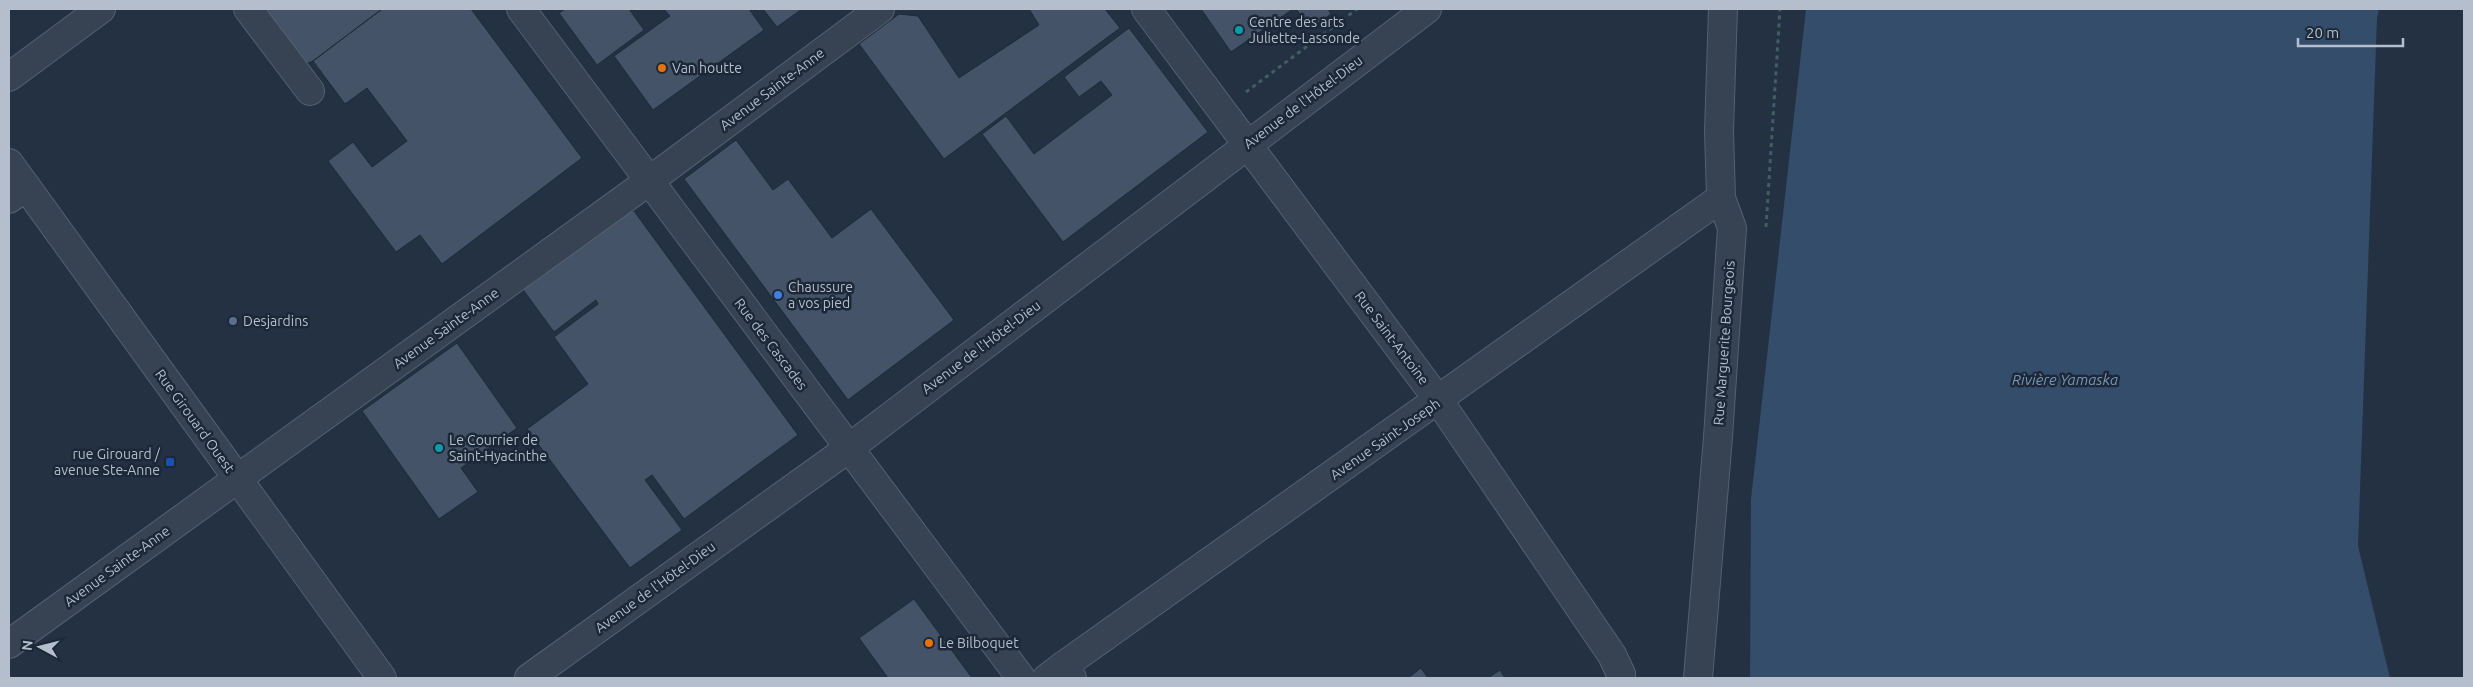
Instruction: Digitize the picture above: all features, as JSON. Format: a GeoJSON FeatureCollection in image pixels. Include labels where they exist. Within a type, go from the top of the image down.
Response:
{"type":"FeatureCollection","features":[{"type":"Feature","properties":{"kind":"street"},"geometry":{"type":"LineString","coordinates":[[9,77],[101,9]]}},
{"type":"Feature","properties":{"kind":"street"},"geometry":{"type":"LineString","coordinates":[[248,9],[310,91]]}},
{"type":"Feature","properties":{"kind":"street","name":"Rue des Cascades"},"geometry":{"type":"LineString","coordinates":[[521,9],[1021,678]]}},
{"type":"Feature","properties":{"kind":"street","name":"Avenue Sainte-Anne"},"geometry":{"type":"LineString","coordinates":[[9,644],[649,181],[880,9]]}},
{"type":"Feature","properties":{"kind":"street","name":"Rue Saint-Antoine"},"geometry":{"type":"LineString","coordinates":[[1146,9],[1439,401],[1612,655],[1621,674],[1620,678]]}},
{"type":"Feature","properties":{"kind":"street","name":"Avenue de l'Hôtel-Dieu"},"geometry":{"type":"LineString","coordinates":[[529,678],[849,448],[1427,9]]}},
{"type":"Feature","properties":{"kind":"street","name":"Rue Marguerite Bourgeois"},"geometry":{"type":"LineString","coordinates":[[1698,678],[1718,437],[1732,228],[1721,198],[1719,131],[1723,9]]}},
{"type":"Feature","properties":{"kind":"street","name":"Rue Girouard Ouest"},"geometry":{"type":"LineString","coordinates":[[9,163],[17,193],[237,479],[382,678]]}},
{"type":"Feature","properties":{"kind":"street","name":"Avenue Saint-Joseph"},"geometry":{"type":"LineString","coordinates":[[1061,674],[1721,198]]}},
{"type":"Feature","properties":{"kind":"path"},"geometry":{"type":"LineString","coordinates":[[1222,110],[1357,9]]}},
{"type":"Feature","properties":{"kind":"water","name":"Rivière Yamaska"},"geometry":{"type":"Polygon","coordinates":[[[1806,9],[2379,9],[2377,18],[2358,546],[2390,678],[1750,678],[1751,499],[1806,9]]]}},
{"type":"Feature","properties":{"kind":"building"},"geometry":{"type":"Polygon","coordinates":[[[256,9],[382,9],[313,61],[298,67],[256,9]]]}},
{"type":"Feature","properties":{"kind":"building"},"geometry":{"type":"Polygon","coordinates":[[[382,9],[471,9],[582,158],[442,264],[420,235],[396,252],[328,161],[353,142],[372,167],[407,141],[367,88],[345,104],[313,61],[382,9]]]}},
{"type":"Feature","properties":{"kind":"building"},"geometry":{"type":"Polygon","coordinates":[[[565,9],[629,9],[644,30],[597,65],[559,13],[565,9]]]}},
{"type":"Feature","properties":{"kind":"building"},"geometry":{"type":"Polygon","coordinates":[[[664,9],[749,9],[764,30],[653,110],[614,56],[670,16],[664,9]]]}},
{"type":"Feature","properties":{"kind":"building"},"geometry":{"type":"Polygon","coordinates":[[[763,9],[802,9],[777,27],[763,9]]]}},
{"type":"Feature","properties":{"kind":"building"},"geometry":{"type":"Polygon","coordinates":[[[1029,9],[1105,9],[1120,28],[944,159],[859,44],[899,14],[918,16],[959,78],[1039,25],[1029,9]]]}},
{"type":"Feature","properties":{"kind":"building","name":"Centre des arts Juliette-Lassonde"},"geometry":{"type":"Polygon","coordinates":[[[1201,9],[1293,9],[1231,52],[1201,9]]]}},
{"type":"Feature","properties":{"kind":"building","name":"Centre des arts Juliette-Lassonde"},"geometry":{"type":"Polygon","coordinates":[[[1296,9],[1328,9],[1331,14],[1310,29],[1296,9]]]}},
{"type":"Feature","properties":{"kind":"building"},"geometry":{"type":"Polygon","coordinates":[[[1129,28],[1208,132],[1063,242],[982,134],[1006,116],[1034,154],[1112,95],[1101,81],[1079,97],[1064,77],[1129,28]]]}},
{"type":"Feature","properties":{"kind":"building"},"geometry":{"type":"Polygon","coordinates":[[[736,140],[773,190],[788,179],[832,238],[871,209],[954,320],[848,400],[684,179],[736,140]]]}},
{"type":"Feature","properties":{"kind":"building"},"geometry":{"type":"Polygon","coordinates":[[[623,210],[634,211],[798,435],[684,519],[652,475],[645,480],[682,530],[630,568],[527,429],[588,384],[554,337],[598,304],[596,300],[554,332],[521,287],[623,210]]]}},
{"type":"Feature","properties":{"kind":"building","name":"Le Courrier de Saint-Hyacinthe"},"geometry":{"type":"Polygon","coordinates":[[[457,343],[517,428],[461,468],[478,492],[439,519],[362,411],[457,343]]]}},
{"type":"Feature","properties":{"kind":"building"},"geometry":{"type":"Polygon","coordinates":[[[914,599],[972,678],[888,678],[859,638],[914,599]]]}},
{"type":"Feature","properties":{"kind":"building"},"geometry":{"type":"Polygon","coordinates":[[[1421,668],[1428,678],[1408,678],[1421,668]]]}},
{"type":"Feature","properties":{"kind":"building"},"geometry":{"type":"Polygon","coordinates":[[[1500,670],[1505,678],[1488,678],[1500,670]]]}},
{"type":"Feature","properties":{"kind":"place","name":"Centre des arts Juliette-Lassonde"},"geometry":{"type":"Point","coordinates":[1239,30]}},
{"type":"Feature","properties":{"kind":"place","name":"Van houtte"},"geometry":{"type":"Point","coordinates":[662,68]}},
{"type":"Feature","properties":{"kind":"place","name":"Chaussure a vos pied"},"geometry":{"type":"Point","coordinates":[778,295]}},
{"type":"Feature","properties":{"kind":"place","name":"Desjardins"},"geometry":{"type":"Point","coordinates":[233,321]}},
{"type":"Feature","properties":{"kind":"place","name":"Le Courrier de Saint-Hyacinthe"},"geometry":{"type":"Point","coordinates":[439,448]}},
{"type":"Feature","properties":{"kind":"place","name":"rue Girouard / avenue Ste-Anne"},"geometry":{"type":"Point","coordinates":[170,462]}},
{"type":"Feature","properties":{"kind":"place","name":"Le Bilboquet"},"geometry":{"type":"Point","coordinates":[929,643]}}]}
